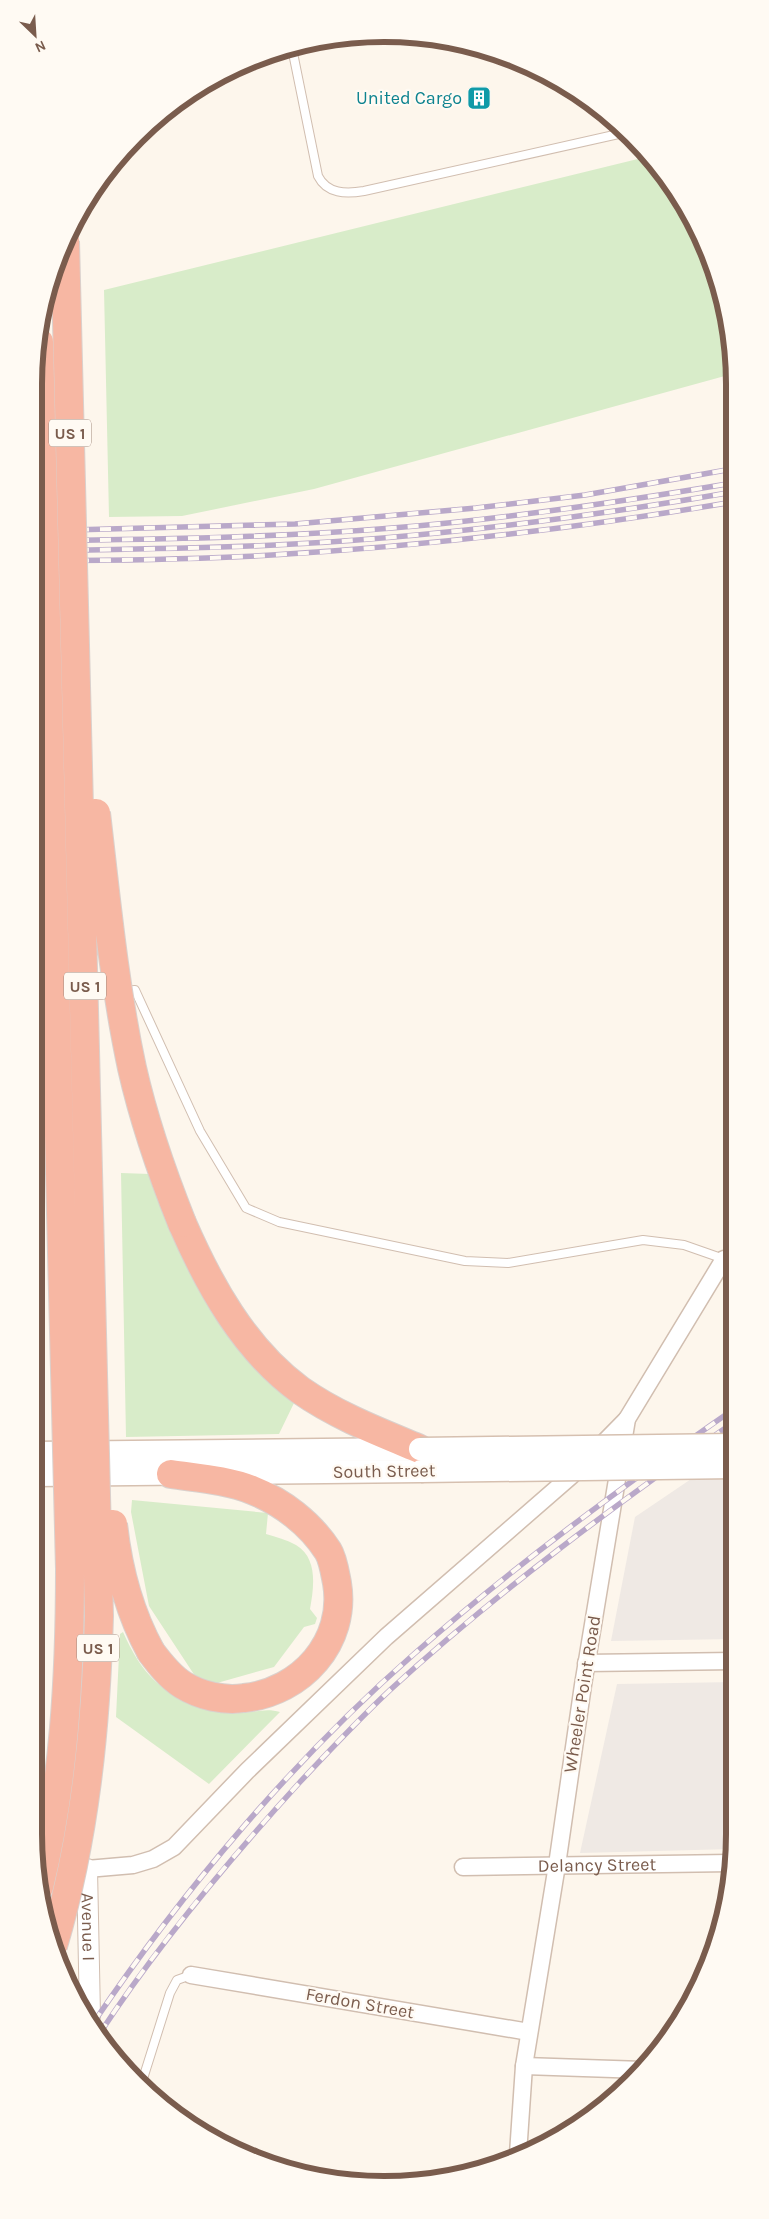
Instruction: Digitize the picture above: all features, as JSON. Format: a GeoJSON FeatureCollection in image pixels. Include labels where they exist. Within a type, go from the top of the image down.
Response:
{"type":"FeatureCollection","features":[{"type":"Feature","properties":{"kind":"highway","name":"US 1"},"geometry":{"type":"LineString","coordinates":[[57,1931],[81,1826],[95,1713],[99,1556],[66,263]]}},
{"type":"Feature","properties":{"kind":"highway"},"geometry":{"type":"LineString","coordinates":[[42,464],[70,1599],[68,1689],[62,1757],[44,1864]]}},
{"type":"Feature","properties":{"kind":"highway"},"geometry":{"type":"LineString","coordinates":[[75,626],[110,940],[122,1019],[146,1121],[182,1223],[208,1277],[236,1324],[250,1342],[282,1375],[300,1390],[421,1460]]}},
{"type":"Feature","properties":{"kind":"highway"},"geometry":{"type":"LineString","coordinates":[[94,1346],[119,1565],[133,1617],[151,1652],[183,1685],[208,1696],[234,1700],[258,1697],[284,1687],[305,1673],[331,1639],[337,1621],[339,1596],[329,1552],[295,1514],[251,1489],[218,1481],[171,1474]]}},
{"type":"Feature","properties":{"kind":"main road","name":"South Street"},"geometry":{"type":"LineString","coordinates":[[42,1475],[171,1474],[726,1445]]}},
{"type":"Feature","properties":{"kind":"main road","name":"South Street"},"geometry":{"type":"LineString","coordinates":[[42,1453],[726,1467]]}},
{"type":"Feature","properties":{"kind":"street","name":"Wheeler Point Road"},"geometry":{"type":"LineString","coordinates":[[518,2149],[524,2066],[529,2032],[557,1865],[586,1663],[627,1419],[724,1259]]}},
{"type":"Feature","properties":{"kind":"street"},"geometry":{"type":"LineString","coordinates":[[44,1870],[87,1869],[133,1864],[153,1859],[174,1846],[247,1771],[386,1637],[571,1476],[627,1419]]}},
{"type":"Feature","properties":{"kind":"street"},"geometry":{"type":"LineString","coordinates":[[586,1663],[726,1661]]}},
{"type":"Feature","properties":{"kind":"street","name":"Delancy Street"},"geometry":{"type":"LineString","coordinates":[[463,1867],[725,1863]]}},
{"type":"Feature","properties":{"kind":"street","name":"Avenue I"},"geometry":{"type":"LineString","coordinates":[[87,1869],[90,2008]]}},
{"type":"Feature","properties":{"kind":"street","name":"Ferdon Street"},"geometry":{"type":"LineString","coordinates":[[191,1975],[529,2032]]}},
{"type":"Feature","properties":{"kind":"street"},"geometry":{"type":"LineString","coordinates":[[524,2066],[632,2070]]}},
{"type":"Feature","properties":{"kind":"lane"},"geometry":{"type":"LineString","coordinates":[[293,55],[318,176],[326,187],[335,191],[348,193],[364,191],[617,134]]}},
{"type":"Feature","properties":{"kind":"lane"},"geometry":{"type":"LineString","coordinates":[[71,994],[136,990],[200,1131],[246,1208],[279,1222],[466,1261],[508,1263],[643,1240],[684,1245],[724,1259],[726,1256]]}},
{"type":"Feature","properties":{"kind":"lane"},"geometry":{"type":"LineString","coordinates":[[42,996],[62,995]]}},
{"type":"Feature","properties":{"kind":"lane"},"geometry":{"type":"LineString","coordinates":[[144,2077],[170,1994],[177,1980],[191,1975]]}},
{"type":"Feature","properties":{"kind":"shaded area"},"geometry":{"type":"Polygon","coordinates":[[[726,1455],[726,1639],[611,1641],[635,1517],[726,1455]]]}},
{"type":"Feature","properties":{"kind":"shaded area"},"geometry":{"type":"Polygon","coordinates":[[[726,1682],[726,1849],[580,1853],[617,1684],[726,1682]]]}},
{"type":"Feature","properties":{"kind":"green space"},"geometry":{"type":"Polygon","coordinates":[[[641,158],[669,194],[691,233],[700,254],[715,296],[720,318],[724,340],[726,376],[314,489],[182,516],[109,517],[104,290],[641,158]]]}},
{"type":"Feature","properties":{"kind":"green space"},"geometry":{"type":"Polygon","coordinates":[[[121,1173],[150,1174],[258,1370],[294,1403],[279,1434],[126,1437],[121,1173]]]}},
{"type":"Feature","properties":{"kind":"green space"},"geometry":{"type":"Polygon","coordinates":[[[132,1500],[268,1513],[266,1534],[296,1545],[308,1557],[313,1574],[313,1592],[310,1609],[317,1618],[315,1624],[304,1627],[274,1667],[217,1683],[197,1679],[149,1606],[131,1512],[132,1500]]]}},
{"type":"Feature","properties":{"kind":"green space"},"geometry":{"type":"Polygon","coordinates":[[[123,1632],[130,1647],[146,1671],[155,1681],[178,1696],[227,1713],[268,1710],[280,1712],[209,1784],[116,1717],[120,1634],[123,1632]]]}},
{"type":"Feature","properties":{"kind":"railway"},"geometry":{"type":"LineString","coordinates":[[42,531],[295,524],[476,508],[585,495],[726,470]]}},
{"type":"Feature","properties":{"kind":"railway"},"geometry":{"type":"LineString","coordinates":[[42,541],[258,536],[392,528],[563,509],[726,484]]}},
{"type":"Feature","properties":{"kind":"railway"},"geometry":{"type":"LineString","coordinates":[[42,551],[185,548],[332,542],[505,526],[726,493]]}},
{"type":"Feature","properties":{"kind":"railway"},"geometry":{"type":"LineString","coordinates":[[42,561],[212,558],[387,547],[561,528],[726,503]]}},
{"type":"Feature","properties":{"kind":"railway"},"geometry":{"type":"LineString","coordinates":[[96,2019],[165,1924],[242,1828],[283,1782],[369,1695],[452,1621],[530,1558],[651,1467],[726,1415]]}},
{"type":"Feature","properties":{"kind":"railway"},"geometry":{"type":"LineString","coordinates":[[103,2029],[170,1935],[221,1872],[300,1782],[378,1701],[431,1653],[558,1550],[726,1428]]}},
{"type":"Feature","properties":{"kind":"place","name":"United Cargo"},"geometry":{"type":"Point","coordinates":[479,98]}}]}
